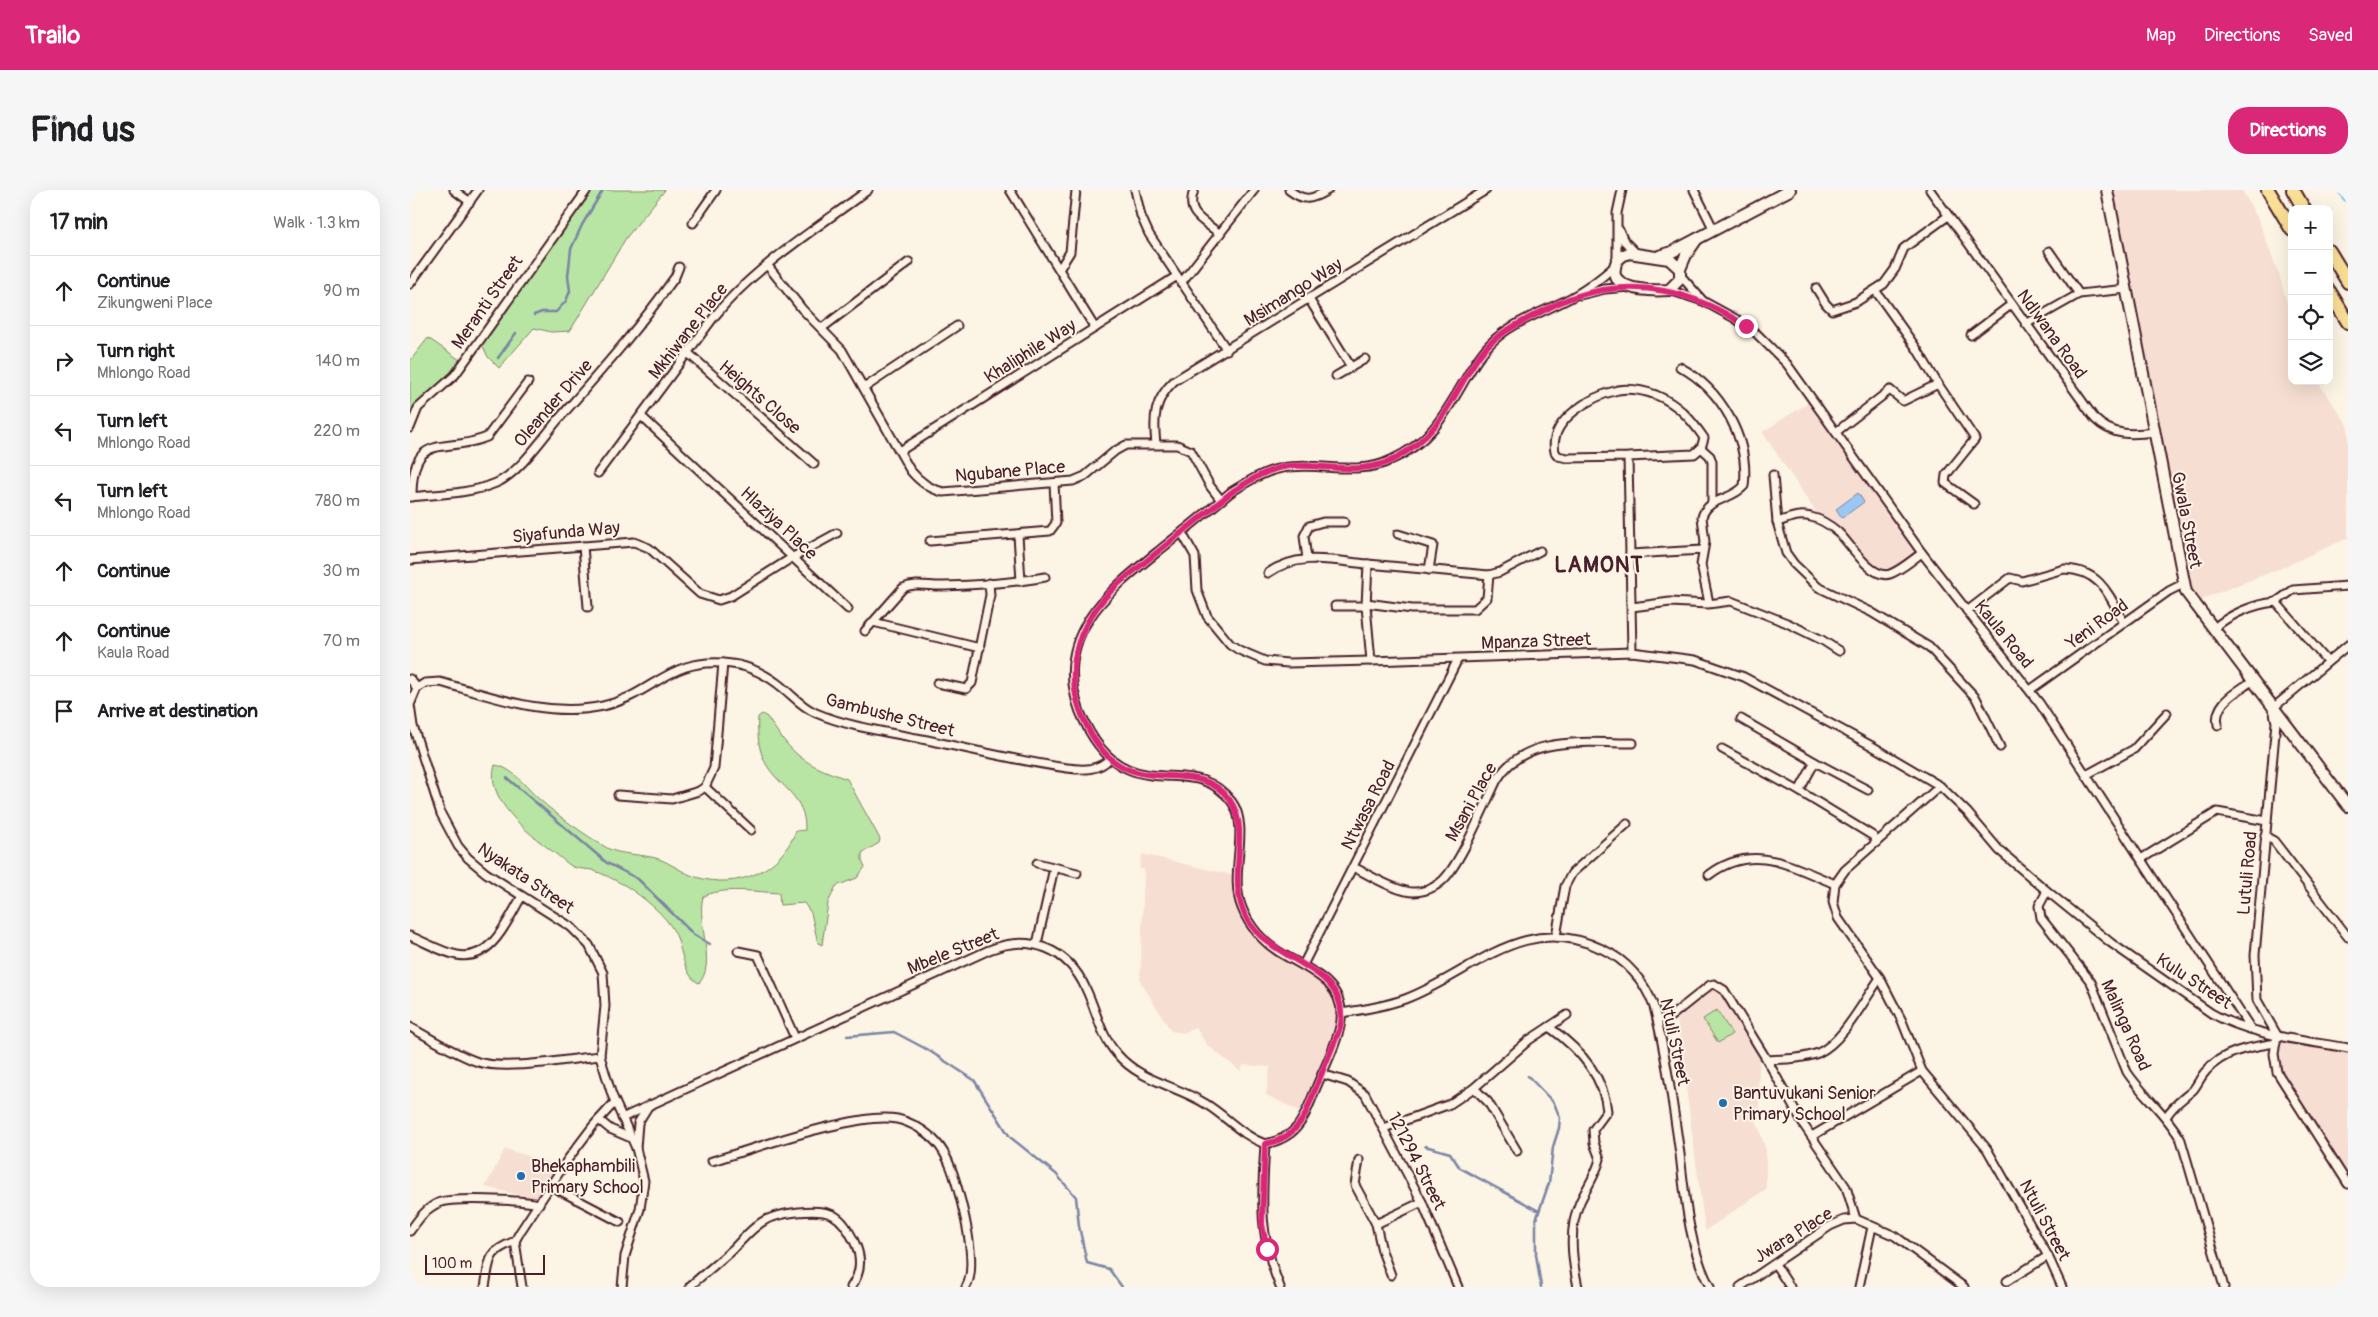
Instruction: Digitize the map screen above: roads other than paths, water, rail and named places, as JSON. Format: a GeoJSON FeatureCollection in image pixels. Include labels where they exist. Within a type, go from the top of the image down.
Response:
{"type":"FeatureCollection","features":[{"type":"Feature","properties":{"kind":"highway"},"geometry":{"type":"LineString","coordinates":[[2268,190],[2288,223]]}},
{"type":"Feature","properties":{"kind":"highway"},"geometry":{"type":"LineString","coordinates":[[2293,190],[2302,205]]}},
{"type":"Feature","properties":{"kind":"highway"},"geometry":{"type":"LineString","coordinates":[[2333,258],[2348,282]]}},
{"type":"Feature","properties":{"kind":"highway"},"geometry":{"type":"LineString","coordinates":[[2331,295],[2348,322]]}},
{"type":"Feature","properties":{"kind":"street"},"geometry":{"type":"LineString","coordinates":[[454,190],[470,202]]}},
{"type":"Feature","properties":{"kind":"street"},"geometry":{"type":"LineString","coordinates":[[410,284],[478,190]]}},
{"type":"Feature","properties":{"kind":"street","name":"Meranti Street"},"geometry":{"type":"LineString","coordinates":[[410,428],[418,408],[455,375],[587,190]]}},
{"type":"Feature","properties":{"kind":"street"},"geometry":{"type":"LineString","coordinates":[[693,223],[716,190]]}},
{"type":"Feature","properties":{"kind":"street","name":"Mkhiwane Place"},"geometry":{"type":"LineString","coordinates":[[598,473],[731,296],[868,190]]}},
{"type":"Feature","properties":{"kind":"street"},"geometry":{"type":"LineString","coordinates":[[1010,190],[1096,328]]}},
{"type":"Feature","properties":{"kind":"street"},"geometry":{"type":"LineString","coordinates":[[1060,268],[1071,247],[1076,190]]}},
{"type":"Feature","properties":{"kind":"street"},"geometry":{"type":"LineString","coordinates":[[1135,190],[1141,216],[1149,234],[1227,350]]}},
{"type":"Feature","properties":{"kind":"street"},"geometry":{"type":"LineString","coordinates":[[1194,190],[1191,208],[1220,234]]}},
{"type":"Feature","properties":{"kind":"street","name":"Khaliphile Way"},"geometry":{"type":"LineString","coordinates":[[900,451],[1096,328],[1179,280],[1220,234],[1254,190]]}},
{"type":"Feature","properties":{"kind":"street"},"geometry":{"type":"LineString","coordinates":[[1289,190],[1299,197],[1307,199],[1328,190]]}},
{"type":"Feature","properties":{"kind":"street","name":"Msimango Way"},"geometry":{"type":"LineString","coordinates":[[1156,444],[1154,422],[1157,403],[1161,395],[1174,381],[1486,190]]}},
{"type":"Feature","properties":{"kind":"street"},"geometry":{"type":"LineString","coordinates":[[1622,190],[1618,204],[1615,276],[1617,281],[1630,287]]}},
{"type":"Feature","properties":{"kind":"street"},"geometry":{"type":"LineString","coordinates":[[1694,190],[1714,230]]}},
{"type":"Feature","properties":{"kind":"street"},"geometry":{"type":"LineString","coordinates":[[1658,256],[1714,230],[1790,190]]}},
{"type":"Feature","properties":{"kind":"street","name":"Ndlwana Road"},"geometry":{"type":"LineString","coordinates":[[1930,190],[2026,324],[2101,424],[2109,430],[2125,434],[2154,432]]}},
{"type":"Feature","properties":{"kind":"street","name":"Gwala Street"},"geometry":{"type":"LineString","coordinates":[[2107,190],[2183,584],[2191,600],[2348,806]]}},
{"type":"Feature","properties":{"kind":"street"},"geometry":{"type":"LineString","coordinates":[[1816,288],[1832,310],[1856,302],[1890,278],[1904,248],[1948,216]]}},
{"type":"Feature","properties":{"kind":"street"},"geometry":{"type":"LineString","coordinates":[[1618,225],[1624,241],[1637,253]]}},
{"type":"Feature","properties":{"kind":"street"},"geometry":{"type":"LineString","coordinates":[[1572,297],[1606,289],[1630,287],[1669,290],[1678,283],[1686,255],[1697,238]]}},
{"type":"Feature","properties":{"kind":"street"},"geometry":{"type":"LineString","coordinates":[[2049,251],[2079,294]]}},
{"type":"Feature","properties":{"kind":"street"},"geometry":{"type":"LineString","coordinates":[[1280,1287],[1269,1254],[1262,1224],[1265,1144],[1278,1141],[1297,1129],[1322,1074],[1341,1023],[1337,996],[1329,983],[1318,973],[1278,951],[1263,939],[1244,913],[1236,876],[1240,835],[1238,817],[1233,804],[1224,793],[1212,784],[1196,778],[1131,770],[1110,758],[1100,747],[1084,722],[1074,687],[1075,656],[1080,637],[1094,610],[1106,595],[1221,500],[1248,482],[1280,468],[1370,467],[1383,464],[1406,452],[1428,436],[1439,424],[1479,355],[1489,344],[1516,325],[1593,285],[1624,254],[1637,253],[1658,256],[1674,262],[1681,272]]}},
{"type":"Feature","properties":{"kind":"street"},"geometry":{"type":"LineString","coordinates":[[822,328],[909,262]]}},
{"type":"Feature","properties":{"kind":"street","name":"Ngubane Place"},"geometry":{"type":"LineString","coordinates":[[768,266],[798,304],[842,350],[917,480],[936,490],[943,492],[1079,480],[1115,451],[1126,445],[1156,444],[1183,446],[1191,451],[1210,486],[1221,500]]}},
{"type":"Feature","properties":{"kind":"street","name":"Oleander Drive"},"geometry":{"type":"LineString","coordinates":[[411,497],[476,488],[504,478],[534,448],[637,329],[679,268]]}},
{"type":"Feature","properties":{"kind":"street","name":"Kaula Road"},"geometry":{"type":"LineString","coordinates":[[1681,272],[1703,301]]}},
{"type":"Feature","properties":{"kind":"street"},"geometry":{"type":"LineString","coordinates":[[2026,324],[2079,294],[2127,289]]}},
{"type":"Feature","properties":{"kind":"street","name":"Kaula Road"},"geometry":{"type":"LineString","coordinates":[[1669,290],[1703,301],[1746,326],[1787,364],[1922,553],[2030,690],[2251,1029]]}},
{"type":"Feature","properties":{"kind":"street"},"geometry":{"type":"LineString","coordinates":[[1875,290],[1917,349],[1975,439],[1946,474],[1944,483],[1974,504]]}},
{"type":"Feature","properties":{"kind":"street"},"geometry":{"type":"LineString","coordinates":[[1309,299],[1350,367]]}},
{"type":"Feature","properties":{"kind":"street"},"geometry":{"type":"LineString","coordinates":[[1971,335],[2012,304]]}},
{"type":"Feature","properties":{"kind":"street"},"geometry":{"type":"LineString","coordinates":[[864,388],[957,326]]}},
{"type":"Feature","properties":{"kind":"street","name":"Heights Close"},"geometry":{"type":"LineString","coordinates":[[688,353],[814,464]]}},
{"type":"Feature","properties":{"kind":"street"},"geometry":{"type":"LineString","coordinates":[[1336,376],[1365,359]]}},
{"type":"Feature","properties":{"kind":"street"},"geometry":{"type":"LineString","coordinates":[[1680,367],[1702,382],[1723,406],[1731,419],[1742,447],[1744,486],[1734,495],[1712,502]]}},
{"type":"Feature","properties":{"kind":"street"},"geometry":{"type":"LineString","coordinates":[[411,497],[416,462],[421,456],[434,447],[487,437],[528,382]]}},
{"type":"Feature","properties":{"kind":"street"},"geometry":{"type":"LineString","coordinates":[[1836,432],[1890,390],[1903,401],[1938,384]]}},
{"type":"Feature","properties":{"kind":"street"},"geometry":{"type":"LineString","coordinates":[[1625,390],[1654,394],[1671,402],[1688,416],[1704,438],[1701,448],[1694,454],[1687,455],[1567,458],[1556,454],[1553,446],[1554,439],[1563,424],[1582,405],[1601,396],[1625,390]]}},
{"type":"Feature","properties":{"kind":"street","name":"Hlaziya Place"},"geometry":{"type":"LineString","coordinates":[[641,416],[848,609]]}},
{"type":"Feature","properties":{"kind":"street"},"geometry":{"type":"LineString","coordinates":[[1701,448],[1710,456],[1712,462],[1712,502],[1702,517],[1705,537],[1701,565],[1709,603]]}},
{"type":"Feature","properties":{"kind":"street"},"geometry":{"type":"LineString","coordinates":[[1628,457],[1632,652]]}},
{"type":"Feature","properties":{"kind":"street"},"geometry":{"type":"LineString","coordinates":[[1772,475],[1777,522],[1786,553],[1794,564],[1818,586],[1870,612],[1929,646],[1976,698],[2000,747]]}},
{"type":"Feature","properties":{"kind":"street"},"geometry":{"type":"LineString","coordinates":[[930,541],[1045,532],[1053,528],[1056,523],[1054,483]]}},
{"type":"Feature","properties":{"kind":"street"},"geometry":{"type":"LineString","coordinates":[[1777,522],[1802,516],[1811,517],[1822,522],[1837,532],[1872,570],[1882,574],[1889,574],[1922,553]]}},
{"type":"Feature","properties":{"kind":"street"},"geometry":{"type":"LineString","coordinates":[[1308,559],[1304,536],[1309,526],[1323,522],[1344,522]]}},
{"type":"Feature","properties":{"kind":"street","name":"Siyafunda Way"},"geometry":{"type":"LineString","coordinates":[[410,560],[624,542],[643,544],[700,594],[719,600],[731,596],[793,556],[837,533]]}},
{"type":"Feature","properties":{"kind":"street","name":"Mpanza Street"},"geometry":{"type":"LineString","coordinates":[[1182,533],[1195,556],[1197,590],[1207,616],[1222,636],[1238,650],[1259,660],[1275,663],[1372,661],[1632,652],[1695,660],[1744,677],[1872,746],[1940,786]]}},
{"type":"Feature","properties":{"kind":"street"},"geometry":{"type":"LineString","coordinates":[[1398,534],[1433,545],[1429,570]]}},
{"type":"Feature","properties":{"kind":"street"},"geometry":{"type":"LineString","coordinates":[[1018,535],[1021,581]]}},
{"type":"Feature","properties":{"kind":"street"},"geometry":{"type":"LineString","coordinates":[[583,546],[588,607]]}},
{"type":"Feature","properties":{"kind":"street"},"geometry":{"type":"LineString","coordinates":[[1630,554],[1704,550]]}},
{"type":"Feature","properties":{"kind":"street"},"geometry":{"type":"LineString","coordinates":[[1268,573],[1284,564],[1308,559],[1489,575],[1500,572],[1540,551]]}},
{"type":"Feature","properties":{"kind":"street"},"geometry":{"type":"LineString","coordinates":[[1368,564],[1366,604],[1372,661]]}},
{"type":"Feature","properties":{"kind":"street"},"geometry":{"type":"LineString","coordinates":[[1966,611],[2010,578],[2022,581],[2064,569],[2071,569],[2098,580],[2124,623]]}},
{"type":"Feature","properties":{"kind":"street"},"geometry":{"type":"LineString","coordinates":[[1335,606],[1366,604],[1412,609],[1475,609],[1487,598],[1489,575]]}},
{"type":"Feature","properties":{"kind":"street"},"geometry":{"type":"LineString","coordinates":[[865,631],[903,588],[910,585],[943,586],[1021,581],[1044,577]]}},
{"type":"Feature","properties":{"kind":"street"},"geometry":{"type":"LineString","coordinates":[[937,684],[962,689],[969,687],[974,677],[980,648],[990,596],[990,583]]}},
{"type":"Feature","properties":{"kind":"street","name":"Yeni Road"},"geometry":{"type":"LineString","coordinates":[[2030,690],[2124,623],[2183,584]]}},
{"type":"Feature","properties":{"kind":"street"},"geometry":{"type":"LineString","coordinates":[[2213,629],[2238,612],[2266,603],[2276,602],[2294,590],[2348,586]]}},
{"type":"Feature","properties":{"kind":"street"},"geometry":{"type":"LineString","coordinates":[[1632,607],[1677,601],[1738,602],[1794,626],[1839,651]]}},
{"type":"Feature","properties":{"kind":"street"},"geometry":{"type":"LineString","coordinates":[[2276,602],[2327,662]]}},
{"type":"Feature","properties":{"kind":"street"},"geometry":{"type":"LineString","coordinates":[[873,622],[980,648]]}},
{"type":"Feature","properties":{"kind":"street"},"geometry":{"type":"LineString","coordinates":[[2273,708],[2348,644]]}},
{"type":"Feature","properties":{"kind":"street","name":"Ntwasa Road"},"geometry":{"type":"LineString","coordinates":[[1303,965],[1458,659]]}},
{"type":"Feature","properties":{"kind":"street"},"geometry":{"type":"LineString","coordinates":[[618,795],[672,799],[698,792],[705,787],[714,768],[723,663]]}},
{"type":"Feature","properties":{"kind":"street","name":"Gambushe Street"},"geometry":{"type":"LineString","coordinates":[[417,688],[425,683],[440,682],[539,709],[559,711],[592,708],[616,703],[685,666],[723,663],[746,667],[762,674],[780,685],[807,708],[844,722],[1074,769],[1096,768],[1110,758]]}},
{"type":"Feature","properties":{"kind":"street"},"geometry":{"type":"LineString","coordinates":[[410,679],[417,688]]}},
{"type":"Feature","properties":{"kind":"street"},"geometry":{"type":"LineString","coordinates":[[2218,725],[2217,712],[2220,706],[2252,681]]}},
{"type":"Feature","properties":{"kind":"street","name":"Nyakata Street"},"geometry":{"type":"LineString","coordinates":[[417,688],[410,705],[413,726],[441,814],[449,830],[468,858],[486,874],[571,927],[589,945],[597,959],[603,973],[605,988],[600,1056],[615,1102],[636,1148]]}},
{"type":"Feature","properties":{"kind":"street","name":"Lutuli Road"},"geometry":{"type":"LineString","coordinates":[[2273,708],[2276,722],[2255,955],[2255,989],[2257,1000],[2277,1039]]}},
{"type":"Feature","properties":{"kind":"street"},"geometry":{"type":"LineString","coordinates":[[2086,775],[2134,749],[2167,713]]}},
{"type":"Feature","properties":{"kind":"street"},"geometry":{"type":"LineString","coordinates":[[1741,718],[1815,762],[1868,790]]}},
{"type":"Feature","properties":{"kind":"street","name":"Msani Place"},"geometry":{"type":"LineString","coordinates":[[1353,867],[1386,884],[1407,892],[1432,888],[1448,875],[1497,780],[1503,770],[1516,758],[1544,746],[1633,743]]}},
{"type":"Feature","properties":{"kind":"street"},"geometry":{"type":"LineString","coordinates":[[1722,749],[1799,791],[1873,836],[1877,842]]}},
{"type":"Feature","properties":{"kind":"street"},"geometry":{"type":"LineString","coordinates":[[1799,791],[1815,762]]}},
{"type":"Feature","properties":{"kind":"street"},"geometry":{"type":"LineString","coordinates":[[1709,875],[1717,869],[1736,861],[1766,857],[1834,884],[1845,870],[1940,786],[1967,812],[1999,850],[2047,891]]}},
{"type":"Feature","properties":{"kind":"street"},"geometry":{"type":"LineString","coordinates":[[705,787],[752,830]]}},
{"type":"Feature","properties":{"kind":"street"},"geometry":{"type":"LineString","coordinates":[[2141,859],[2217,812],[2267,821]]}},
{"type":"Feature","properties":{"kind":"street"},"geometry":{"type":"LineString","coordinates":[[1556,936],[1564,886],[1572,873],[1627,824]]}},
{"type":"Feature","properties":{"kind":"street"},"geometry":{"type":"LineString","coordinates":[[2265,836],[2274,841],[2348,937]]}},
{"type":"Feature","properties":{"kind":"street"},"geometry":{"type":"LineString","coordinates":[[1037,863],[1077,873]]}},
{"type":"Feature","properties":{"kind":"street"},"geometry":{"type":"LineString","coordinates":[[1037,944],[1054,868]]}},
{"type":"Feature","properties":{"kind":"street","name":"Ntuli Street"},"geometry":{"type":"LineString","coordinates":[[1834,884],[1833,902],[1838,918],[1880,978],[1902,1021],[1922,1071],[1987,1149],[2048,1256],[2062,1287]]}},
{"type":"Feature","properties":{"kind":"street","name":"Kulu Street"},"geometry":{"type":"LineString","coordinates":[[2047,891],[2112,943],[2194,1002],[2225,1021],[2277,1039],[2348,1048]]}},
{"type":"Feature","properties":{"kind":"street","name":"Malinga Road"},"geometry":{"type":"LineString","coordinates":[[2047,891],[2039,906],[2040,918],[2091,982],[2127,1072],[2135,1084],[2175,1129],[2185,1150],[2224,1287]]}},
{"type":"Feature","properties":{"kind":"street"},"geometry":{"type":"LineString","coordinates":[[410,936],[454,955],[467,956],[477,953],[490,946],[498,937],[522,896]]}},
{"type":"Feature","properties":{"kind":"street","name":"Ntuli Street"},"geometry":{"type":"LineString","coordinates":[[1341,1013],[1405,999],[1511,943],[1530,938],[1556,936],[1595,945],[1621,960],[1638,976],[1649,994],[1658,1020],[1690,1226],[1703,1273],[1710,1287]]}},
{"type":"Feature","properties":{"kind":"street","name":"Mbele Street"},"geometry":{"type":"LineString","coordinates":[[622,1118],[651,1102],[999,946],[1016,943],[1037,944],[1053,950],[1073,967],[1088,992],[1102,1032],[1117,1054],[1131,1067],[1155,1082],[1206,1104],[1237,1130],[1265,1144]]}},
{"type":"Feature","properties":{"kind":"street"},"geometry":{"type":"LineString","coordinates":[[738,951],[758,955],[794,1038]]}},
{"type":"Feature","properties":{"kind":"street"},"geometry":{"type":"LineString","coordinates":[[1767,1060],[1804,1057],[1823,1050],[1843,1032],[1880,978]]}},
{"type":"Feature","properties":{"kind":"street"},"geometry":{"type":"LineString","coordinates":[[1658,1020],[1670,1017],[1710,985],[1714,984],[1724,990],[1767,1060],[1780,1086],[1846,1187],[1856,1219]]}},
{"type":"Feature","properties":{"kind":"street"},"geometry":{"type":"LineString","coordinates":[[1384,1128],[1450,1104],[1474,1088],[1529,1040],[1567,1015]]}},
{"type":"Feature","properties":{"kind":"street"},"geometry":{"type":"LineString","coordinates":[[410,1027],[464,1055],[489,1064],[530,1063],[600,1056]]}},
{"type":"Feature","properties":{"kind":"street"},"geometry":{"type":"LineString","coordinates":[[1549,1027],[1569,1042],[1584,1058],[1594,1074],[1606,1103],[1606,1111],[1596,1125],[1593,1135],[1600,1154],[1599,1164],[1576,1212],[1572,1239],[1573,1261],[1578,1287]]}},
{"type":"Feature","properties":{"kind":"street"},"geometry":{"type":"LineString","coordinates":[[2166,1117],[2176,1102],[2191,1091],[2205,1071],[2242,1048],[2277,1039],[2275,1063],[2280,1078],[2348,1184]]}},
{"type":"Feature","properties":{"kind":"street"},"geometry":{"type":"LineString","coordinates":[[1812,1136],[1922,1071]]}},
{"type":"Feature","properties":{"kind":"street","name":"121294 Street"},"geometry":{"type":"LineString","coordinates":[[1322,1074],[1348,1082],[1365,1094],[1422,1202],[1458,1287]]}},
{"type":"Feature","properties":{"kind":"street"},"geometry":{"type":"LineString","coordinates":[[1474,1088],[1488,1102],[1517,1151]]}},
{"type":"Feature","properties":{"kind":"street"},"geometry":{"type":"LineString","coordinates":[[485,1287],[493,1254],[498,1248],[515,1241],[568,1159],[615,1102]]}},
{"type":"Feature","properties":{"kind":"street"},"geometry":{"type":"LineString","coordinates":[[622,1287],[625,1256],[643,1194],[644,1181],[636,1148],[638,1124],[651,1102]]}},
{"type":"Feature","properties":{"kind":"street"},"geometry":{"type":"LineString","coordinates":[[712,1161],[862,1120],[896,1119],[912,1124],[938,1143],[956,1183],[965,1218],[971,1272],[966,1287]]}},
{"type":"Feature","properties":{"kind":"street"},"geometry":{"type":"LineString","coordinates":[[599,1120],[610,1129],[631,1138]]}},
{"type":"Feature","properties":{"kind":"street"},"geometry":{"type":"LineString","coordinates":[[1359,1160],[1355,1185],[1376,1224],[1382,1251],[1391,1274]]}},
{"type":"Feature","properties":{"kind":"street"},"geometry":{"type":"LineString","coordinates":[[551,1186],[620,1222]]}},
{"type":"Feature","properties":{"kind":"street"},"geometry":{"type":"LineString","coordinates":[[410,1231],[421,1216],[440,1202],[459,1200],[539,1204]]}},
{"type":"Feature","properties":{"kind":"street"},"geometry":{"type":"LineString","coordinates":[[1376,1224],[1422,1202]]}},
{"type":"Feature","properties":{"kind":"street"},"geometry":{"type":"LineString","coordinates":[[690,1286],[764,1220],[780,1214],[809,1212],[832,1214],[847,1227],[855,1242],[861,1261],[856,1280],[851,1287]]}},
{"type":"Feature","properties":{"kind":"street","name":"Jwara Place"},"geometry":{"type":"LineString","coordinates":[[1740,1287],[1830,1226],[1844,1220],[1856,1219],[1907,1243],[1964,1287]]}},
{"type":"Feature","properties":{"kind":"street"},"geometry":{"type":"LineString","coordinates":[[1859,1287],[1872,1227]]}},
{"type":"Feature","properties":{"kind":"street"},"geometry":{"type":"LineString","coordinates":[[515,1241],[522,1287]]}},
{"type":"Feature","properties":{"kind":"street"},"geometry":{"type":"LineString","coordinates":[[2004,1284],[2048,1256]]}},
{"type":"Feature","properties":{"kind":"street"},"geometry":{"type":"LineString","coordinates":[[1775,1264],[1790,1287]]}},
{"type":"Feature","properties":{"kind":"water"},"geometry":{"type":"Polygon","coordinates":[[[1858,493],[1864,502],[1842,518],[1836,509],[1858,493]]]}},
{"type":"Feature","properties":{"kind":"waterway"},"geometry":{"type":"LineString","coordinates":[[534,315],[542,312],[556,312],[566,301],[570,291],[568,276],[571,249],[582,225],[603,190]]}},
{"type":"Feature","properties":{"kind":"waterway"},"geometry":{"type":"LineString","coordinates":[[2345,190],[2348,195]]}},
{"type":"Feature","properties":{"kind":"waterway"},"geometry":{"type":"LineString","coordinates":[[498,358],[516,333]]}},
{"type":"Feature","properties":{"kind":"waterway"},"geometry":{"type":"LineString","coordinates":[[507,778],[607,863],[638,879],[694,935],[710,944]]}},
{"type":"Feature","properties":{"kind":"waterway"},"geometry":{"type":"LineString","coordinates":[[847,1036],[894,1032],[928,1050],[974,1080],[1010,1137],[1056,1174],[1076,1197],[1079,1226],[1087,1263],[1109,1269],[1122,1287]]}},
{"type":"Feature","properties":{"kind":"waterway"},"geometry":{"type":"LineString","coordinates":[[1528,1076],[1554,1103],[1560,1118],[1553,1147],[1549,1183],[1536,1220],[1536,1254],[1541,1287]]}},
{"type":"Feature","properties":{"kind":"waterway"},"geometry":{"type":"LineString","coordinates":[[1425,1146],[1450,1153],[1460,1168],[1539,1211]]}},
{"type":"Feature","properties":{"kind":"place","name":"Bantuvukani Senior Primary School"},"geometry":{"type":"Point","coordinates":[1723,1103]}},
{"type":"Feature","properties":{"kind":"place","name":"Bhekaphambili Primary School"},"geometry":{"type":"Point","coordinates":[521,1176]}},
{"type":"Feature","properties":{"kind":"district","name":"LAMONT"},"geometry":{"type":"Point","coordinates":[1599,564]}}]}
